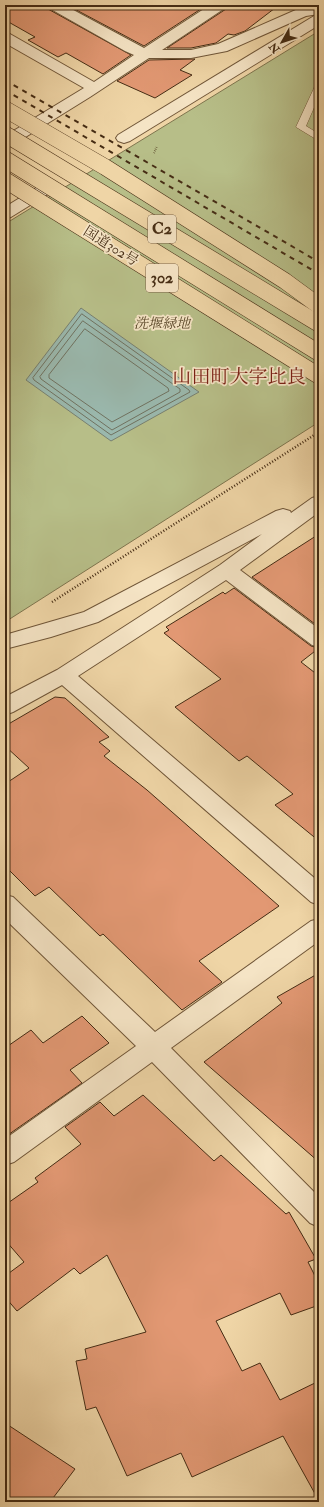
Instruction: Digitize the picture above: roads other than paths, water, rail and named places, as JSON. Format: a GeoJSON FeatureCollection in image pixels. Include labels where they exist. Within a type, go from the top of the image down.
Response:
{"type":"FeatureCollection","features":[{"type":"Feature","properties":{"kind":"highway"},"geometry":{"type":"LineString","coordinates":[[5,109],[118,176],[285,281],[319,306]]}},
{"type":"Feature","properties":{"kind":"highway"},"geometry":{"type":"LineString","coordinates":[[5,120],[319,309]]}},
{"type":"Feature","properties":{"kind":"highway","name":"C2"},"geometry":{"type":"LineString","coordinates":[[5,134],[319,324]]}},
{"type":"Feature","properties":{"kind":"highway","name":"C2"},"geometry":{"type":"LineString","coordinates":[[5,159],[319,353]]}},
{"type":"Feature","properties":{"kind":"highway","name":"国道302号"},"geometry":{"type":"LineString","coordinates":[[5,180],[319,376]]}},
{"type":"Feature","properties":{"kind":"street"},"geometry":{"type":"LineString","coordinates":[[54,5],[130,48],[145,54],[191,54],[222,48],[303,12],[319,10]]}},
{"type":"Feature","properties":{"kind":"street"},"geometry":{"type":"LineString","coordinates":[[5,143],[94,88],[220,5]]}},
{"type":"Feature","properties":{"kind":"street"},"geometry":{"type":"LineString","coordinates":[[124,138],[319,19]]}},
{"type":"Feature","properties":{"kind":"street"},"geometry":{"type":"LineString","coordinates":[[5,37],[94,88]]}},
{"type":"Feature","properties":{"kind":"street"},"geometry":{"type":"LineString","coordinates":[[5,214],[47,188]]}},
{"type":"Feature","properties":{"kind":"street"},"geometry":{"type":"LineString","coordinates":[[5,642],[44,632],[91,617],[319,494]]}},
{"type":"Feature","properties":{"kind":"street"},"geometry":{"type":"LineString","coordinates":[[5,707],[64,675],[227,570],[319,502]]}},
{"type":"Feature","properties":{"kind":"street"},"geometry":{"type":"LineString","coordinates":[[227,570],[319,640]]}},
{"type":"Feature","properties":{"kind":"street"},"geometry":{"type":"LineString","coordinates":[[64,675],[319,896]]}},
{"type":"Feature","properties":{"kind":"street"},"geometry":{"type":"LineString","coordinates":[[5,904],[153,1046],[319,1215]]}},
{"type":"Feature","properties":{"kind":"street"},"geometry":{"type":"LineString","coordinates":[[5,1154],[319,928]]}},
{"type":"Feature","properties":{"kind":"lane"},"geometry":{"type":"LineString","coordinates":[[319,86],[301,127],[319,138]]}},
{"type":"Feature","properties":{"kind":"water"},"geometry":{"type":"Polygon","coordinates":[[[81,308],[199,392],[111,441],[26,380],[81,308]]]}},
{"type":"Feature","properties":{"kind":"railway"},"geometry":{"type":"LineString","coordinates":[[5,80],[319,262]]}},
{"type":"Feature","properties":{"kind":"railway"},"geometry":{"type":"LineString","coordinates":[[5,90],[319,274]]}},
{"type":"Feature","properties":{"kind":"district","name":"山田町大字比良"},"geometry":{"type":"Point","coordinates":[239,377]}},
{"type":"Feature","properties":{"kind":"park label","name":"洗堰緑地"},"geometry":{"type":"Point","coordinates":[162,323]}}]}
